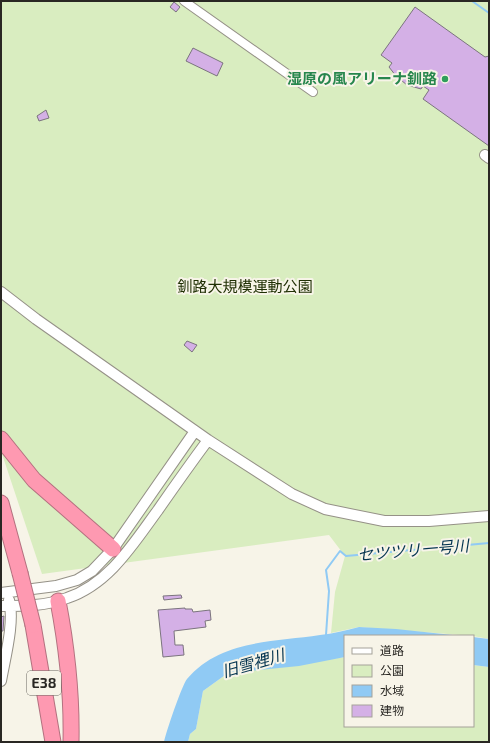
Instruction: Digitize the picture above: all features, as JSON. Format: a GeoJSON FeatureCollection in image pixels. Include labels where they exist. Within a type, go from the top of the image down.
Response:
{"type":"FeatureCollection","features":[{"type":"Feature","properties":{"kind":"highway"},"geometry":{"type":"LineString","coordinates":[[1,439],[34,480],[118,553]]}},
{"type":"Feature","properties":{"kind":"highway","name":"E38"},"geometry":{"type":"LineString","coordinates":[[1,503],[30,625],[53,742]]}},
{"type":"Feature","properties":{"kind":"highway","name":"E38"},"geometry":{"type":"LineString","coordinates":[[1,525],[18,574]]}},
{"type":"Feature","properties":{"kind":"highway"},"geometry":{"type":"LineString","coordinates":[[57,594],[66,642],[72,705],[71,742]]}},
{"type":"Feature","properties":{"kind":"highway","name":"E38"},"geometry":{"type":"LineString","coordinates":[[30,625],[48,742]]}},
{"type":"Feature","properties":{"kind":"street"},"geometry":{"type":"LineString","coordinates":[[184,1],[313,92]]}},
{"type":"Feature","properties":{"kind":"street"},"geometry":{"type":"LineString","coordinates":[[1,292],[36,319],[195,431],[292,494],[325,508],[349,515],[384,521],[429,521],[489,516]]}},
{"type":"Feature","properties":{"kind":"street"},"geometry":{"type":"LineString","coordinates":[[1,681],[6,606],[4,592],[57,594],[86,589],[106,575],[118,553],[126,529],[195,431]]}},
{"type":"Feature","properties":{"kind":"street"},"geometry":{"type":"LineString","coordinates":[[6,606],[41,605],[118,553],[138,537],[208,440]]}},
{"type":"Feature","properties":{"kind":"street"},"geometry":{"type":"LineString","coordinates":[[151,495],[163,503]]}},
{"type":"Feature","properties":{"kind":"street"},"geometry":{"type":"LineString","coordinates":[[126,529],[138,537]]}},
{"type":"Feature","properties":{"kind":"green space","name":"釧路大規模運動公園"},"geometry":{"type":"Polygon","coordinates":[[[1,1],[489,1],[489,639],[474,635],[359,627],[331,633],[335,592],[345,556],[329,535],[42,574],[1,451],[1,1]]]}},
{"type":"Feature","properties":{"kind":"green space"},"geometry":{"type":"Polygon","coordinates":[[[344,657],[344,727],[474,727],[474,665],[489,667],[489,742],[188,742],[190,734],[196,729],[203,691],[228,673],[344,657]]]}},
{"type":"Feature","properties":{"kind":"water","name":"旧雪裡川"},"geometry":{"type":"Polygon","coordinates":[[[359,627],[453,635],[344,635],[344,657],[299,666],[228,673],[203,691],[196,729],[190,734],[188,742],[164,742],[174,709],[185,683],[200,666],[231,650],[249,645],[330,634],[359,627]]]}},
{"type":"Feature","properties":{"kind":"water"},"geometry":{"type":"Polygon","coordinates":[[[474,637],[489,639],[489,667],[474,665],[474,637]]]}},
{"type":"Feature","properties":{"kind":"building"},"geometry":{"type":"Polygon","coordinates":[[[174,2],[180,7],[176,12],[170,7],[174,2]]]}},
{"type":"Feature","properties":{"kind":"building","name":"湿原の風アリーナ釧路"},"geometry":{"type":"Polygon","coordinates":[[[415,7],[485,57],[489,56],[489,146],[423,99],[429,90],[423,86],[421,89],[407,85],[396,76],[389,67],[392,63],[381,55],[415,7]]]}},
{"type":"Feature","properties":{"kind":"building"},"geometry":{"type":"Polygon","coordinates":[[[193,48],[223,63],[217,76],[186,61],[193,48]]]}},
{"type":"Feature","properties":{"kind":"building"},"geometry":{"type":"Polygon","coordinates":[[[46,110],[49,118],[39,121],[37,116],[46,110]]]}},
{"type":"Feature","properties":{"kind":"building"},"geometry":{"type":"Polygon","coordinates":[[[187,341],[197,345],[192,352],[184,345],[187,341]]]}},
{"type":"Feature","properties":{"kind":"building"},"geometry":{"type":"Polygon","coordinates":[[[181,595],[182,598],[164,600],[163,596],[181,595]]]}},
{"type":"Feature","properties":{"kind":"building"},"geometry":{"type":"Polygon","coordinates":[[[185,608],[192,609],[193,612],[210,610],[211,620],[205,621],[206,627],[174,631],[175,645],[183,645],[184,655],[163,657],[158,610],[185,608]]]}},
{"type":"Feature","properties":{"kind":"building"},"geometry":{"type":"Polygon","coordinates":[[[4,616],[3,631],[1,631],[1,617],[4,616]]]}},
{"type":"Feature","properties":{"kind":"waterway","name":"セツツリ一号川"},"geometry":{"type":"LineString","coordinates":[[472,1],[489,13]]}},
{"type":"Feature","properties":{"kind":"waterway","name":"セツツリ一号川"},"geometry":{"type":"LineString","coordinates":[[326,635],[329,591],[326,570],[340,551],[346,556],[489,543]]}},
{"type":"Feature","properties":{"kind":"place","name":"湿原の風アリーナ釧路"},"geometry":{"type":"Point","coordinates":[445,79]}}]}
